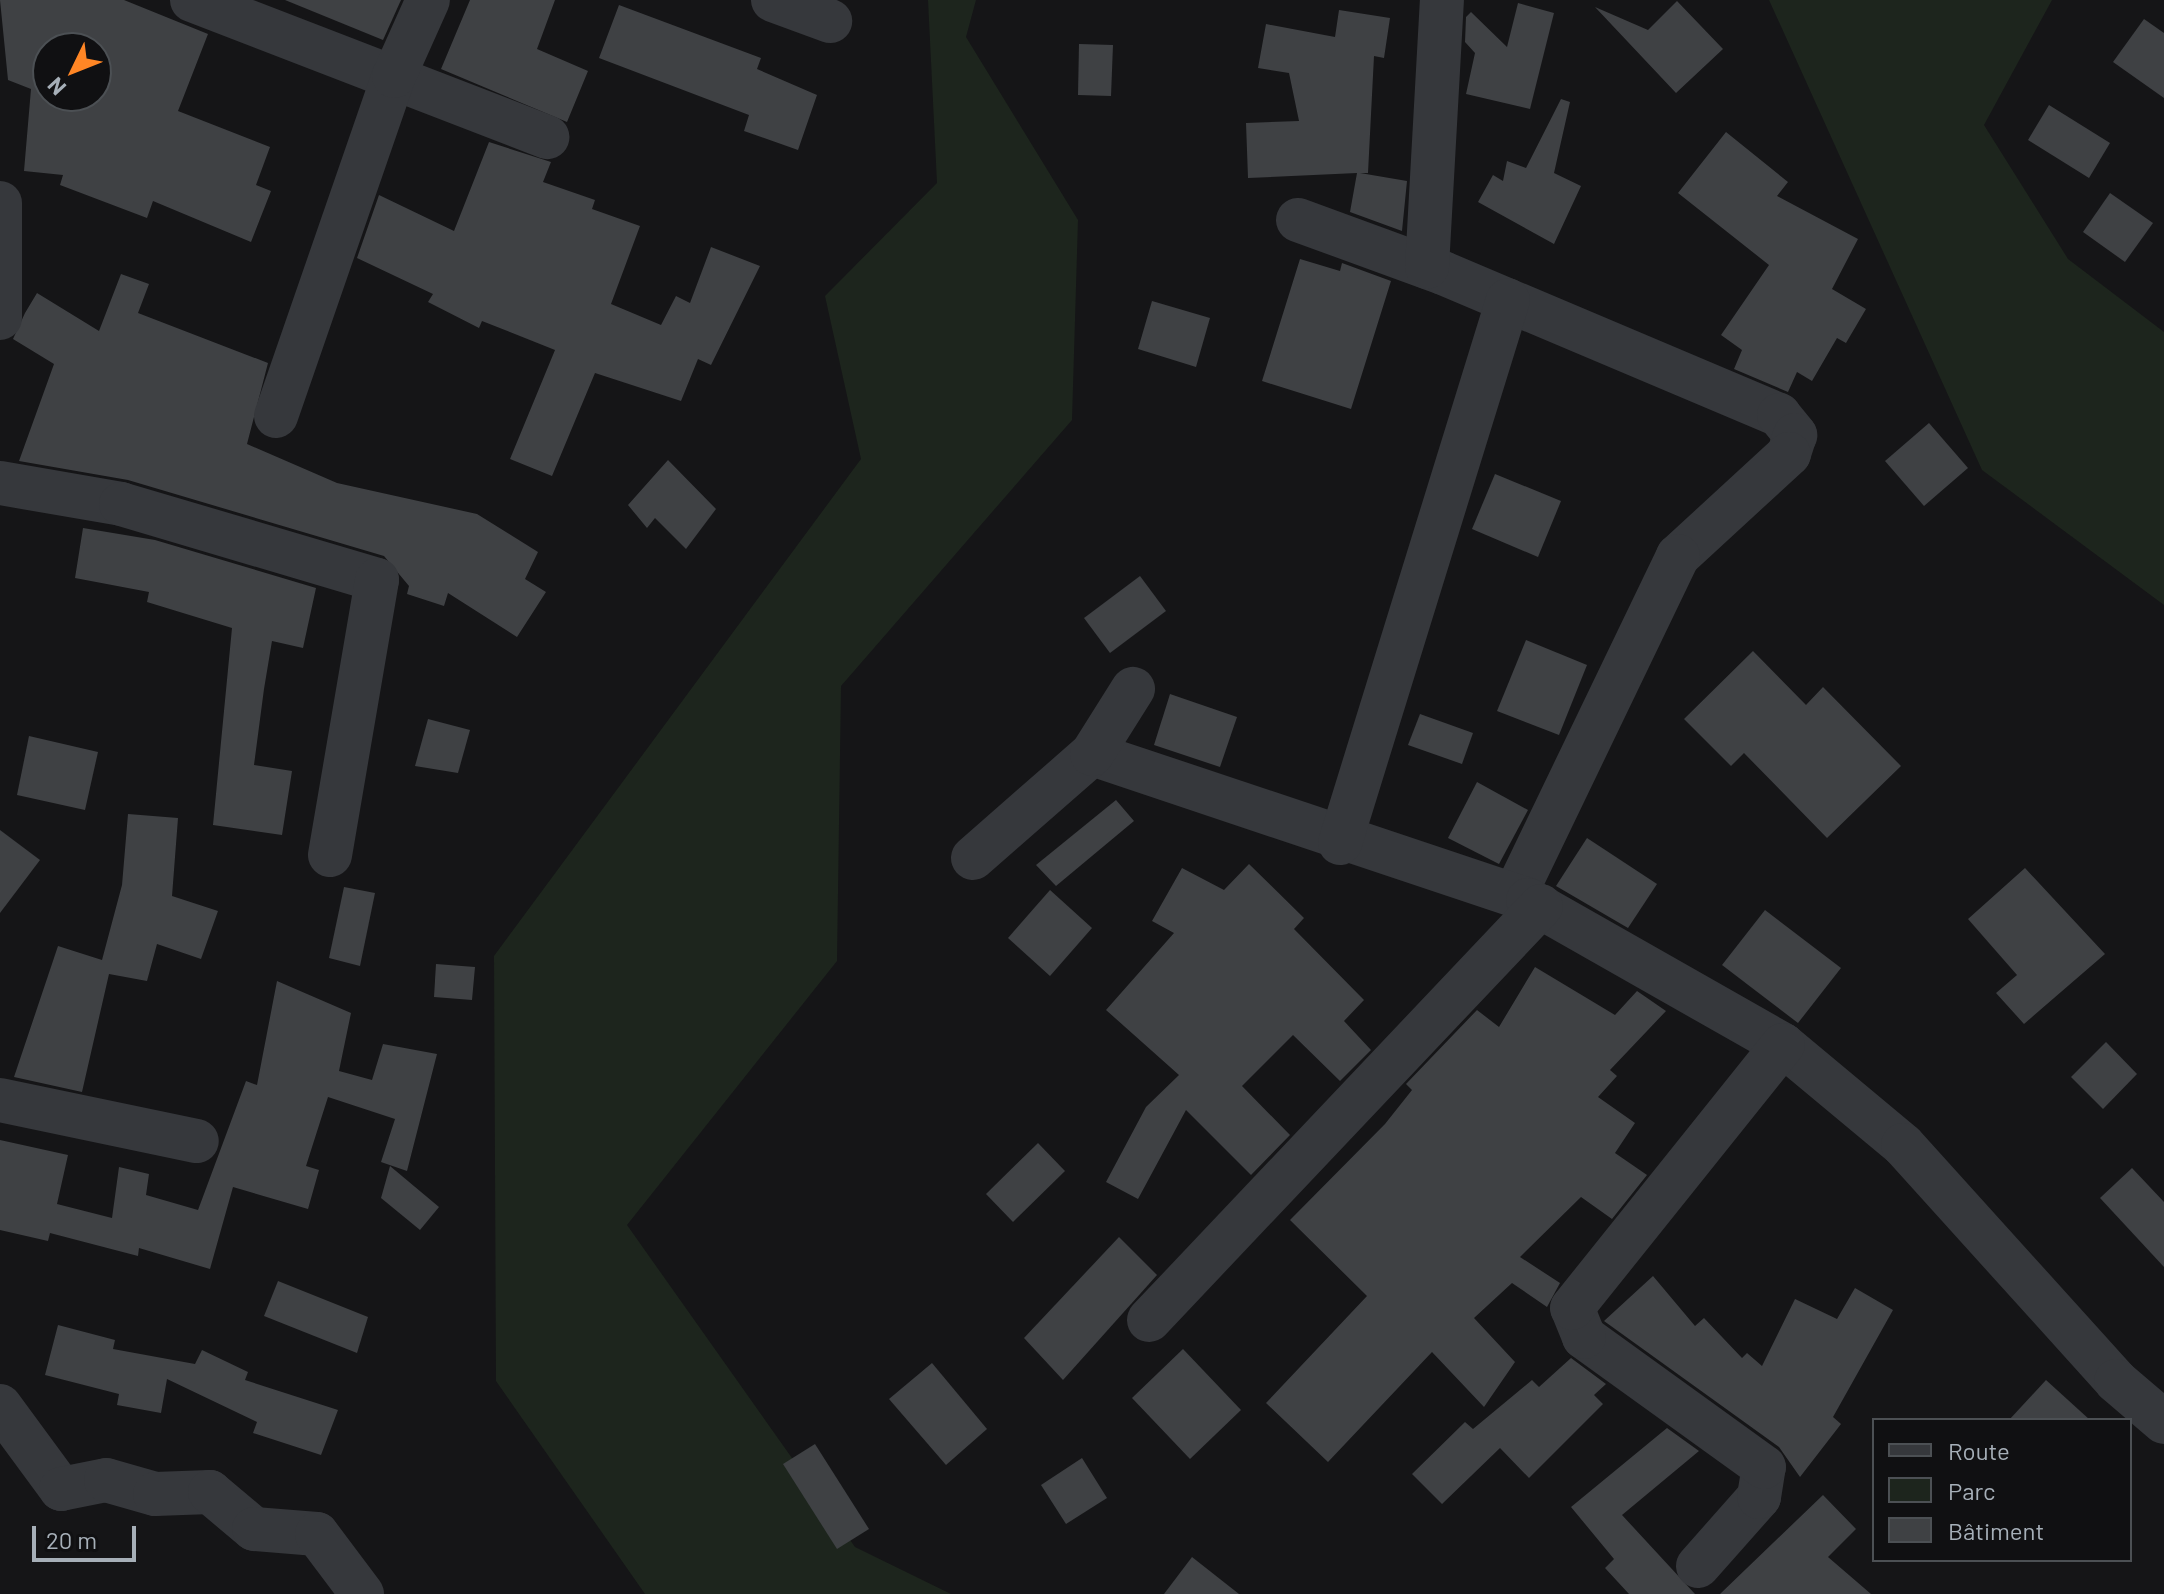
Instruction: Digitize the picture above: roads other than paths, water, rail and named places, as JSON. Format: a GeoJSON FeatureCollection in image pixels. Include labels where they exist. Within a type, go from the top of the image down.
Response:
{"type":"FeatureCollection","features":[{"type":"Feature","properties":{"kind":"street"},"geometry":{"type":"LineString","coordinates":[[192,0],[547,137]]}},
{"type":"Feature","properties":{"kind":"street"},"geometry":{"type":"LineString","coordinates":[[276,416],[394,76],[428,0]]}},
{"type":"Feature","properties":{"kind":"street"},"geometry":{"type":"LineString","coordinates":[[773,0],[830,21]]}},
{"type":"Feature","properties":{"kind":"street"},"geometry":{"type":"LineString","coordinates":[[1427,267],[1442,0]]}},
{"type":"Feature","properties":{"kind":"street"},"geometry":{"type":"LineString","coordinates":[[0,203],[0,318]]}},
{"type":"Feature","properties":{"kind":"street"},"geometry":{"type":"LineString","coordinates":[[1149,1320],[1528,900],[1678,556],[1789,454],[1795,435],[1779,415],[1427,267],[1298,220]]}},
{"type":"Feature","properties":{"kind":"street"},"geometry":{"type":"LineString","coordinates":[[1340,843],[1508,300]]}},
{"type":"Feature","properties":{"kind":"street"},"geometry":{"type":"LineString","coordinates":[[0,483],[121,504],[377,580],[330,855]]}},
{"type":"Feature","properties":{"kind":"street"},"geometry":{"type":"LineString","coordinates":[[973,858],[1092,754],[1133,689]]}},
{"type":"Feature","properties":{"kind":"street"},"geometry":{"type":"LineString","coordinates":[[1092,754],[1340,843],[1528,900],[1783,1045],[1903,1145],[2116,1381],[2164,1422]]}},
{"type":"Feature","properties":{"kind":"street"},"geometry":{"type":"LineString","coordinates":[[1698,1566],[1759,1497],[1764,1467],[1584,1337],[1572,1308],[1783,1045]]}},
{"type":"Feature","properties":{"kind":"street"},"geometry":{"type":"LineString","coordinates":[[0,1100],[197,1141]]}},
{"type":"Feature","properties":{"kind":"street"},"geometry":{"type":"LineString","coordinates":[[0,1406],[61,1489],[106,1480],[155,1494],[210,1492],[254,1529],[317,1534],[362,1594]]}}]}
